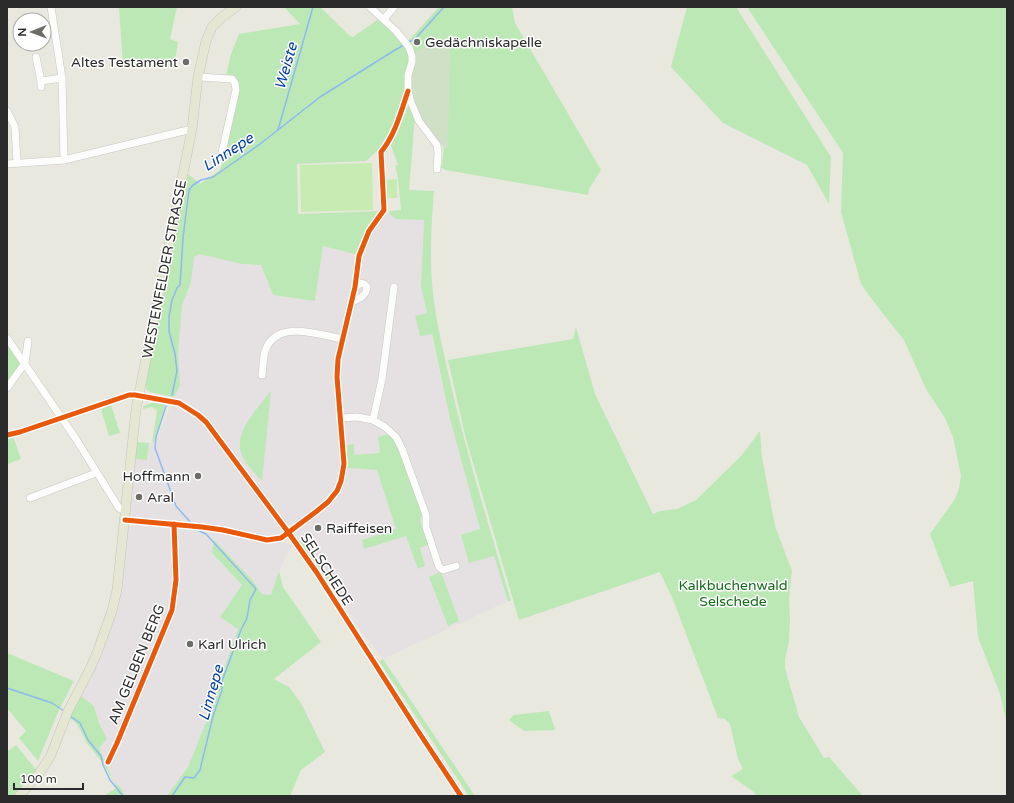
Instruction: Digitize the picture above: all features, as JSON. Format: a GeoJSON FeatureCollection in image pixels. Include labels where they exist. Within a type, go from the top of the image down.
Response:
{"type":"FeatureCollection","features":[{"type":"Feature","properties":{"kind":"main road","name":"WESTENFELDER STRASSE"},"geometry":{"type":"LineString","coordinates":[[19,796],[45,766],[51,755],[66,714],[90,669],[112,611],[125,515],[134,425],[192,129],[198,77],[206,41],[212,27],[222,16],[236,7]]}},
{"type":"Feature","properties":{"kind":"street"},"geometry":{"type":"LineString","coordinates":[[50,7],[62,78],[64,160]]}},
{"type":"Feature","properties":{"kind":"street"},"geometry":{"type":"LineString","coordinates":[[370,7],[405,40],[409,47],[412,62],[408,75],[408,91],[419,121],[437,145],[437,169]]}},
{"type":"Feature","properties":{"kind":"street"},"geometry":{"type":"LineString","coordinates":[[384,19],[394,7]]}},
{"type":"Feature","properties":{"kind":"street"},"geometry":{"type":"LineString","coordinates":[[36,57],[41,84],[62,78]]}},
{"type":"Feature","properties":{"kind":"street"},"geometry":{"type":"LineString","coordinates":[[198,77],[232,79],[236,83],[236,90],[221,157]]}},
{"type":"Feature","properties":{"kind":"street"},"geometry":{"type":"LineString","coordinates":[[7,338],[63,418],[119,508],[125,515],[174,524],[223,530],[267,540],[281,538],[328,502],[337,491],[341,481],[344,464],[337,378],[338,359],[355,287],[360,256],[369,231],[384,210],[381,152],[388,144],[392,136],[408,91]]}},
{"type":"Feature","properties":{"kind":"street"},"geometry":{"type":"LineString","coordinates":[[7,111],[15,127],[17,163]]}},
{"type":"Feature","properties":{"kind":"street"},"geometry":{"type":"LineString","coordinates":[[7,164],[64,160],[192,129]]}},
{"type":"Feature","properties":{"kind":"street"},"geometry":{"type":"LineString","coordinates":[[350,303],[364,296],[367,292],[367,287],[364,284],[361,283],[355,287]]}},
{"type":"Feature","properties":{"kind":"street"},"geometry":{"type":"LineString","coordinates":[[373,420],[382,379],[394,287]]}},
{"type":"Feature","properties":{"kind":"street"},"geometry":{"type":"LineString","coordinates":[[262,375],[265,351],[270,341],[277,336],[296,330],[342,339]]}},
{"type":"Feature","properties":{"kind":"street"},"geometry":{"type":"LineString","coordinates":[[7,388],[25,363],[28,341]]}},
{"type":"Feature","properties":{"kind":"street","name":"SELSCHEDE"},"geometry":{"type":"LineString","coordinates":[[7,435],[63,418],[129,395],[180,403],[198,415],[206,422],[317,573],[462,796]]}},
{"type":"Feature","properties":{"kind":"street"},"geometry":{"type":"LineString","coordinates":[[341,418],[357,417],[373,420],[385,427],[396,437],[402,449],[426,515],[426,527],[439,567],[443,570],[456,566]]}},
{"type":"Feature","properties":{"kind":"street"},"geometry":{"type":"LineString","coordinates":[[30,498],[96,472]]}},
{"type":"Feature","properties":{"kind":"street","name":"AM GELBEN BERG"},"geometry":{"type":"LineString","coordinates":[[108,762],[172,610],[176,580],[174,524]]}},
{"type":"Feature","properties":{"kind":"shaded area"},"geometry":{"type":"Polygon","coordinates":[[[385,214],[389,214],[396,219],[424,220],[421,286],[427,313],[416,316],[431,334],[450,419],[480,529],[461,535],[494,556],[508,601],[383,659],[352,620],[335,586],[307,546],[270,503],[209,423],[197,410],[174,397],[180,385],[178,351],[182,305],[191,283],[194,257],[199,254],[242,264],[261,265],[273,295],[315,301],[323,246],[358,255],[370,233],[385,214]]]}},
{"type":"Feature","properties":{"kind":"shaded area"},"geometry":{"type":"Polygon","coordinates":[[[171,404],[198,418],[217,440],[281,528],[278,535],[265,535],[208,525],[132,518],[129,515],[135,459],[147,460],[149,443],[156,441],[171,404]]]}},
{"type":"Feature","properties":{"kind":"shaded area"},"geometry":{"type":"Polygon","coordinates":[[[135,524],[223,530],[292,545],[279,571],[271,595],[262,594],[253,581],[215,541],[212,553],[242,585],[220,617],[239,629],[219,684],[219,690],[188,767],[167,796],[125,796],[121,788],[114,782],[99,748],[107,739],[99,723],[94,706],[80,695],[107,638],[118,606],[127,528],[135,524]]]}},
{"type":"Feature","properties":{"kind":"green space"},"geometry":{"type":"Polygon","coordinates":[[[119,7],[177,7],[170,39],[178,42],[174,68],[149,64],[123,66],[119,7]]]}},
{"type":"Feature","properties":{"kind":"green space"},"geometry":{"type":"Polygon","coordinates":[[[284,7],[320,7],[350,36],[353,37],[380,18],[395,32],[410,55],[407,88],[387,142],[366,161],[297,164],[298,214],[382,211],[358,255],[323,246],[315,301],[273,295],[261,265],[242,264],[199,254],[194,257],[191,283],[182,305],[178,353],[180,385],[174,397],[150,392],[146,389],[145,378],[186,173],[200,184],[219,171],[224,160],[239,87],[226,76],[231,54],[239,34],[300,24],[284,7]]]}},
{"type":"Feature","properties":{"kind":"green space"},"geometry":{"type":"Polygon","coordinates":[[[439,7],[512,7],[515,23],[601,170],[589,189],[588,195],[446,170],[438,166],[442,166],[444,146],[447,147],[450,40],[433,41],[413,55],[406,40],[409,40],[439,7]]]}},
{"type":"Feature","properties":{"kind":"green space"},"geometry":{"type":"Polygon","coordinates":[[[687,7],[736,7],[831,157],[829,204],[807,165],[723,123],[671,67],[687,7]]]}},
{"type":"Feature","properties":{"kind":"green space"},"geometry":{"type":"Polygon","coordinates":[[[747,7],[1007,7],[1007,724],[1000,694],[978,637],[973,581],[950,587],[930,534],[955,499],[959,488],[961,476],[953,437],[945,418],[926,389],[904,340],[861,284],[841,212],[843,153],[747,7]]]}},
{"type":"Feature","properties":{"kind":"green space"},"geometry":{"type":"Polygon","coordinates":[[[450,40],[448,147],[441,146],[423,125],[410,94],[413,55],[433,41],[450,40]]]}},
{"type":"Feature","properties":{"kind":"green space"},"geometry":{"type":"Polygon","coordinates":[[[408,106],[415,116],[409,190],[434,191],[431,232],[431,260],[432,287],[438,328],[462,430],[511,601],[508,601],[494,556],[469,563],[461,535],[480,529],[450,419],[432,334],[420,336],[415,316],[427,313],[421,286],[424,220],[396,219],[389,214],[390,211],[401,210],[398,178],[395,166],[398,165],[390,143],[393,135],[396,137],[408,106]]]}},
{"type":"Feature","properties":{"kind":"green space"},"geometry":{"type":"Polygon","coordinates":[[[372,163],[373,210],[301,212],[300,165],[372,163]]]}},
{"type":"Feature","properties":{"kind":"green space"},"geometry":{"type":"Polygon","coordinates":[[[397,179],[397,198],[386,198],[385,180],[397,179]]]}},
{"type":"Feature","properties":{"kind":"green space","name":"Kalkbuchenwald Selschede"},"geometry":{"type":"Polygon","coordinates":[[[576,327],[595,394],[653,514],[660,511],[677,509],[696,500],[742,455],[760,431],[762,457],[775,526],[792,571],[789,598],[789,641],[785,668],[799,717],[824,758],[829,757],[863,796],[756,796],[754,792],[731,776],[743,769],[738,759],[730,724],[725,719],[718,718],[674,602],[660,572],[519,620],[466,439],[448,360],[573,339],[576,327]]]}},
{"type":"Feature","properties":{"kind":"green space"},"geometry":{"type":"Polygon","coordinates":[[[7,341],[22,364],[7,387],[7,341]]]}},
{"type":"Feature","properties":{"kind":"green space"},"geometry":{"type":"Polygon","coordinates":[[[271,391],[262,481],[244,459],[240,450],[240,441],[247,423],[271,391]]]}},
{"type":"Feature","properties":{"kind":"green space"},"geometry":{"type":"Polygon","coordinates":[[[151,403],[160,403],[165,405],[154,442],[152,443],[157,411],[152,407],[143,409],[143,406],[151,403]]]}},
{"type":"Feature","properties":{"kind":"green space"},"geometry":{"type":"Polygon","coordinates":[[[111,405],[120,433],[109,436],[101,409],[111,405]]]}},
{"type":"Feature","properties":{"kind":"green space"},"geometry":{"type":"Polygon","coordinates":[[[389,434],[395,439],[423,512],[420,520],[429,544],[420,548],[425,566],[418,569],[406,536],[364,549],[362,540],[396,529],[377,470],[346,468],[345,445],[354,444],[354,455],[380,453],[378,437],[389,434]]]}},
{"type":"Feature","properties":{"kind":"green space"},"geometry":{"type":"Polygon","coordinates":[[[13,436],[21,459],[8,464],[7,437],[13,436]]]}},
{"type":"Feature","properties":{"kind":"green space"},"geometry":{"type":"Polygon","coordinates":[[[136,442],[149,443],[147,460],[135,459],[136,442]]]}},
{"type":"Feature","properties":{"kind":"green space"},"geometry":{"type":"Polygon","coordinates":[[[214,540],[253,581],[262,594],[271,595],[279,571],[283,587],[321,642],[274,679],[289,687],[301,703],[325,752],[301,770],[290,796],[167,796],[188,767],[219,690],[219,684],[238,629],[220,617],[242,585],[212,553],[214,540]]]}},
{"type":"Feature","properties":{"kind":"green space"},"geometry":{"type":"Polygon","coordinates":[[[301,540],[307,546],[335,586],[332,587],[299,541],[301,540]]]}},
{"type":"Feature","properties":{"kind":"green space"},"geometry":{"type":"Polygon","coordinates":[[[441,572],[459,621],[448,626],[429,577],[441,572]]]}},
{"type":"Feature","properties":{"kind":"green space"},"geometry":{"type":"Polygon","coordinates":[[[7,653],[74,681],[59,710],[38,761],[19,738],[26,731],[7,708],[7,653]]]}},
{"type":"Feature","properties":{"kind":"green space"},"geometry":{"type":"Polygon","coordinates":[[[383,659],[475,796],[469,796],[379,661],[383,659]]]}},
{"type":"Feature","properties":{"kind":"green space"},"geometry":{"type":"Polygon","coordinates":[[[80,695],[94,706],[99,723],[107,739],[99,748],[114,782],[121,788],[125,796],[103,796],[117,788],[105,766],[87,743],[77,724],[69,717],[80,695]]]}},
{"type":"Feature","properties":{"kind":"green space"},"geometry":{"type":"Polygon","coordinates":[[[549,711],[555,730],[524,731],[509,720],[514,715],[549,711]]]}},
{"type":"Feature","properties":{"kind":"green space"},"geometry":{"type":"Polygon","coordinates":[[[16,745],[38,772],[16,796],[7,796],[7,752],[16,745]]]}},
{"type":"Feature","properties":{"kind":"waterway","name":"Weiste"},"geometry":{"type":"LineString","coordinates":[[278,130],[313,7]]}},
{"type":"Feature","properties":{"kind":"waterway","name":"Linnepe"},"geometry":{"type":"LineString","coordinates":[[409,42],[415,39],[444,7]]}},
{"type":"Feature","properties":{"kind":"waterway","name":"Linnepe"},"geometry":{"type":"LineString","coordinates":[[172,395],[177,371],[175,354],[169,331],[169,317],[172,300],[177,288],[180,285],[183,238],[189,190],[193,185],[201,180],[213,177],[260,144],[320,97],[404,45]]}},
{"type":"Feature","properties":{"kind":"waterway","name":"Linnepe"},"geometry":{"type":"LineString","coordinates":[[166,406],[156,437],[155,448],[176,506],[192,524]]}},
{"type":"Feature","properties":{"kind":"waterway","name":"Linnepe"},"geometry":{"type":"LineString","coordinates":[[172,796],[185,777],[194,778],[200,770],[213,716],[222,690],[222,681],[247,618],[250,600],[256,589],[206,534],[195,529]]}},
{"type":"Feature","properties":{"kind":"waterway"},"geometry":{"type":"LineString","coordinates":[[7,688],[52,703],[64,711]]}},
{"type":"Feature","properties":{"kind":"waterway"},"geometry":{"type":"LineString","coordinates":[[70,716],[80,723],[88,740],[101,756],[103,765],[110,780],[123,796]]}},
{"type":"Feature","properties":{"kind":"cycle path"},"geometry":{"type":"LineString","coordinates":[[125,520],[202,527],[267,540],[281,538],[328,502],[337,491],[341,481],[344,464],[337,377],[338,359],[355,287],[359,256],[369,231],[384,210],[381,152],[394,131],[408,91]]}},
{"type":"Feature","properties":{"kind":"cycle path"},"geometry":{"type":"LineString","coordinates":[[7,435],[129,395],[179,403],[198,415],[206,422],[317,573],[461,796]]}},
{"type":"Feature","properties":{"kind":"cycle path"},"geometry":{"type":"LineString","coordinates":[[108,762],[172,610],[176,580],[174,524]]}},
{"type":"Feature","properties":{"kind":"place","name":"Gedächniskapelle"},"geometry":{"type":"Point","coordinates":[417,42]}},
{"type":"Feature","properties":{"kind":"place","name":"Altes Testament"},"geometry":{"type":"Point","coordinates":[186,62]}},
{"type":"Feature","properties":{"kind":"place","name":"Hoffmann"},"geometry":{"type":"Point","coordinates":[198,476]}},
{"type":"Feature","properties":{"kind":"place","name":"Aral"},"geometry":{"type":"Point","coordinates":[139,497]}},
{"type":"Feature","properties":{"kind":"place","name":"Raiffeisen"},"geometry":{"type":"Point","coordinates":[318,528]}},
{"type":"Feature","properties":{"kind":"place","name":"Karl Ulrich"},"geometry":{"type":"Point","coordinates":[190,644]}}]}
